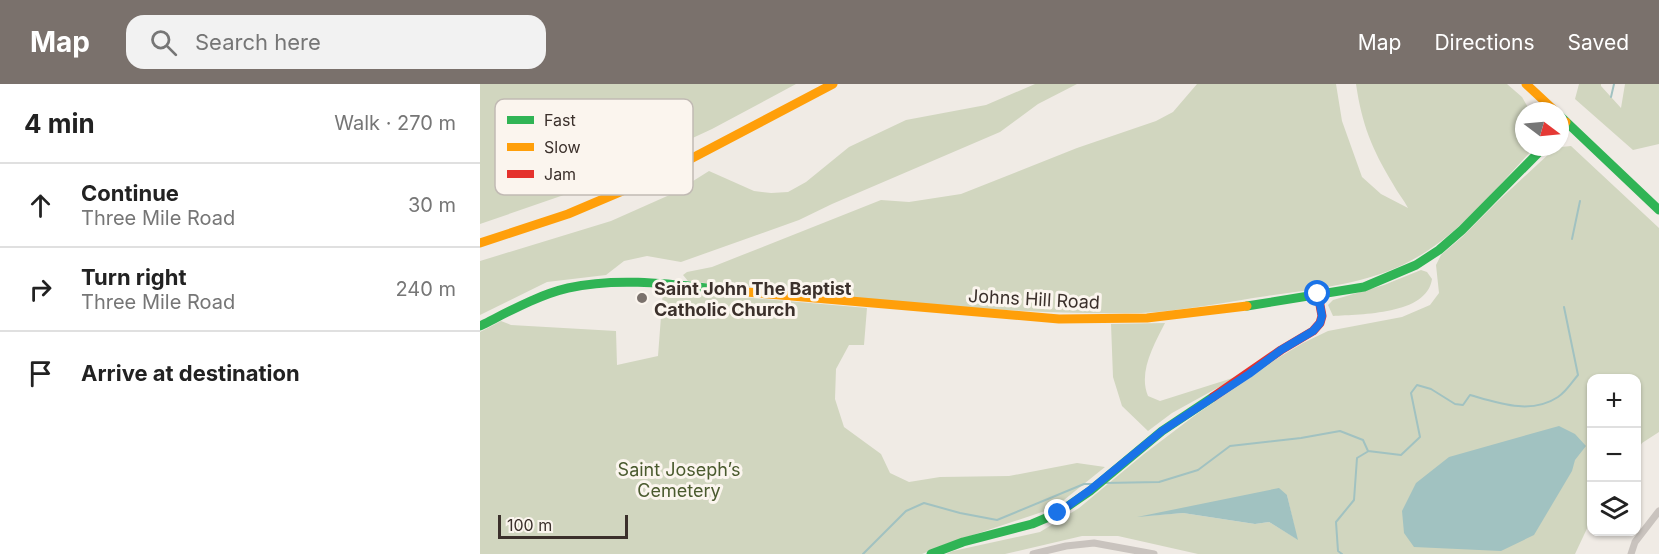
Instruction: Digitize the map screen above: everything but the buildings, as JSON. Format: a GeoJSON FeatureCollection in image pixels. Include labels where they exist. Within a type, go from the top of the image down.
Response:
{"type":"FeatureCollection","features":[{"type":"Feature","properties":{"kind":"main road"},"geometry":{"type":"LineString","coordinates":[[693,158],[833,84]]}},
{"type":"Feature","properties":{"kind":"main road"},"geometry":{"type":"LineString","coordinates":[[1526,84],[1545,102]]}},
{"type":"Feature","properties":{"kind":"main road"},"geometry":{"type":"LineString","coordinates":[[1569,128],[1659,210]]}},
{"type":"Feature","properties":{"kind":"main road","name":"Johns Hill Road"},"geometry":{"type":"LineString","coordinates":[[480,326],[525,304],[567,288],[614,281],[1059,319],[1147,318],[1342,292],[1364,287],[1425,259],[1462,230],[1535,156]]}},
{"type":"Feature","properties":{"kind":"main road"},"geometry":{"type":"LineString","coordinates":[[480,243],[568,214],[613,195]]}},
{"type":"Feature","properties":{"kind":"main road"},"geometry":{"type":"LineString","coordinates":[[931,554],[963,542],[1032,524],[1058,513],[1162,431],[1257,369],[1281,350],[1313,331],[1320,323],[1322,316],[1318,294]]}},
{"type":"Feature","properties":{"kind":"street"},"geometry":{"type":"LineString","coordinates":[[1631,554],[1635,542],[1659,511]]}},
{"type":"Feature","properties":{"kind":"street"},"geometry":{"type":"LineString","coordinates":[[1033,554],[1066,546],[1094,543],[1154,554]]}},
{"type":"Feature","properties":{"kind":"green space"},"geometry":{"type":"Polygon","coordinates":[[[480,84],[796,84],[693,138],[693,99],[495,99],[495,195],[564,195],[480,224],[480,84]]]}},
{"type":"Feature","properties":{"kind":"green space"},"geometry":{"type":"Polygon","coordinates":[[[1035,84],[1077,84],[1038,104],[1000,132],[799,220],[681,262],[647,256],[624,261],[606,275],[547,282],[480,315],[480,261],[611,221],[670,195],[693,195],[693,181],[709,171],[754,191],[788,192],[806,182],[849,147],[906,120],[986,105],[1035,84]]]}},
{"type":"Feature","properties":{"kind":"green space"},"geometry":{"type":"Polygon","coordinates":[[[1197,84],[1336,84],[1342,121],[1362,177],[1381,194],[1408,208],[1374,148],[1361,112],[1356,84],[1507,84],[1525,102],[1515,102],[1515,156],[1527,156],[1447,237],[1412,260],[1395,268],[1360,280],[1323,288],[1204,306],[1141,313],[985,309],[688,281],[683,275],[687,272],[712,267],[881,200],[909,202],[961,194],[1077,148],[1156,121],[1173,112],[1197,84]]]}},
{"type":"Feature","properties":{"kind":"green space"},"geometry":{"type":"Polygon","coordinates":[[[1579,84],[1601,84],[1621,108],[1625,84],[1659,84],[1659,144],[1633,150],[1575,99],[1579,84]]]}},
{"type":"Feature","properties":{"kind":"green space"},"geometry":{"type":"Polygon","coordinates":[[[1569,146],[1571,146],[1659,228],[1659,432],[1641,445],[1641,374],[1587,374],[1587,528],[1575,554],[1198,554],[1118,536],[1082,536],[1005,554],[946,554],[1040,532],[1079,508],[1198,413],[1268,364],[1303,343],[1328,331],[1402,317],[1430,305],[1439,293],[1436,265],[1441,255],[1547,156],[1569,156],[1569,146]],[[1287,495],[1144,516],[1183,513],[1255,524],[1269,522],[1297,539],[1287,495]]]}},
{"type":"Feature","properties":{"kind":"green space"},"geometry":{"type":"Polygon","coordinates":[[[1421,270],[1427,272],[1432,279],[1427,291],[1418,300],[1406,306],[1375,313],[1333,316],[1328,305],[1333,300],[1384,285],[1421,270]]]}},
{"type":"Feature","properties":{"kind":"green space","name":"Saint Joseph’s Cemetery"},"geometry":{"type":"Polygon","coordinates":[[[663,290],[867,308],[864,345],[849,345],[836,369],[835,399],[844,427],[881,454],[890,473],[909,482],[940,477],[1009,476],[1077,463],[1105,467],[1054,508],[922,554],[480,554],[480,332],[501,321],[511,325],[616,331],[617,365],[658,356],[663,290]]]}},
{"type":"Feature","properties":{"kind":"green space"},"geometry":{"type":"Polygon","coordinates":[[[1165,323],[1152,349],[1146,368],[1145,387],[1148,396],[1160,401],[1239,376],[1172,413],[1148,431],[1122,406],[1113,377],[1111,324],[1165,323]]]}},
{"type":"Feature","properties":{"kind":"water"},"geometry":{"type":"Polygon","coordinates":[[[1559,426],[1575,434],[1586,446],[1575,460],[1572,471],[1534,535],[1501,551],[1414,547],[1404,533],[1402,511],[1416,483],[1449,457],[1559,426]]]}},
{"type":"Feature","properties":{"kind":"water"},"geometry":{"type":"Polygon","coordinates":[[[1279,488],[1287,495],[1298,540],[1269,522],[1255,524],[1183,513],[1137,517],[1279,488]]]}},
{"type":"Feature","properties":{"kind":"waterway"},"geometry":{"type":"LineString","coordinates":[[1611,97],[1614,84]]}},
{"type":"Feature","properties":{"kind":"waterway"},"geometry":{"type":"LineString","coordinates":[[1572,239],[1580,201]]}},
{"type":"Feature","properties":{"kind":"waterway"},"geometry":{"type":"LineString","coordinates":[[1104,483],[1159,482],[1198,470],[1230,446],[1340,431],[1363,440],[1368,451],[1401,455],[1420,437],[1411,393],[1417,385],[1431,389],[1455,404],[1463,405],[1470,395],[1514,406],[1548,402],[1564,392],[1578,375],[1564,307]]}},
{"type":"Feature","properties":{"kind":"waterway"},"geometry":{"type":"LineString","coordinates":[[1342,554],[1338,551],[1336,522],[1354,500],[1357,458],[1367,452]]}},
{"type":"Feature","properties":{"kind":"waterway"},"geometry":{"type":"LineString","coordinates":[[863,554],[906,511],[924,503],[997,520],[1084,484],[1092,484]]}},
{"type":"Feature","properties":{"kind":"traffic: fast"},"geometry":{"type":"LineString","coordinates":[[1569,125],[1659,210]]}},
{"type":"Feature","properties":{"kind":"traffic: fast"},"geometry":{"type":"LineString","coordinates":[[1247,306],[1364,287],[1416,265],[1439,250],[1462,230],[1535,156]]}},
{"type":"Feature","properties":{"kind":"traffic: fast"},"geometry":{"type":"LineString","coordinates":[[480,326],[546,295],[590,284],[657,283],[746,292]]}},
{"type":"Feature","properties":{"kind":"traffic: fast"},"geometry":{"type":"LineString","coordinates":[[931,554],[963,542],[1032,524],[1058,513],[1090,491],[1162,431],[1213,397]]}},
{"type":"Feature","properties":{"kind":"traffic: slow"},"geometry":{"type":"LineString","coordinates":[[693,158],[833,84]]}},
{"type":"Feature","properties":{"kind":"traffic: slow"},"geometry":{"type":"LineString","coordinates":[[1526,84],[1545,102]]}},
{"type":"Feature","properties":{"kind":"traffic: slow"},"geometry":{"type":"LineString","coordinates":[[480,243],[568,214],[613,195]]}},
{"type":"Feature","properties":{"kind":"traffic: slow"},"geometry":{"type":"LineString","coordinates":[[746,292],[1059,319],[1147,318],[1247,306]]}},
{"type":"Feature","properties":{"kind":"traffic: jam"},"geometry":{"type":"LineString","coordinates":[[1213,397],[1313,331],[1320,323],[1322,316],[1318,294]]}},
{"type":"Feature","properties":{"kind":"place","name":"Saint John The Baptist Catholic Church"},"geometry":{"type":"Point","coordinates":[642,298]}},
{"type":"Feature","properties":{"kind":"route"},"geometry":{"type":"LineString","coordinates":[[1058,513],[1162,431],[1249,374],[1281,350],[1313,331],[1320,323],[1322,316],[1318,294]]}}]}
